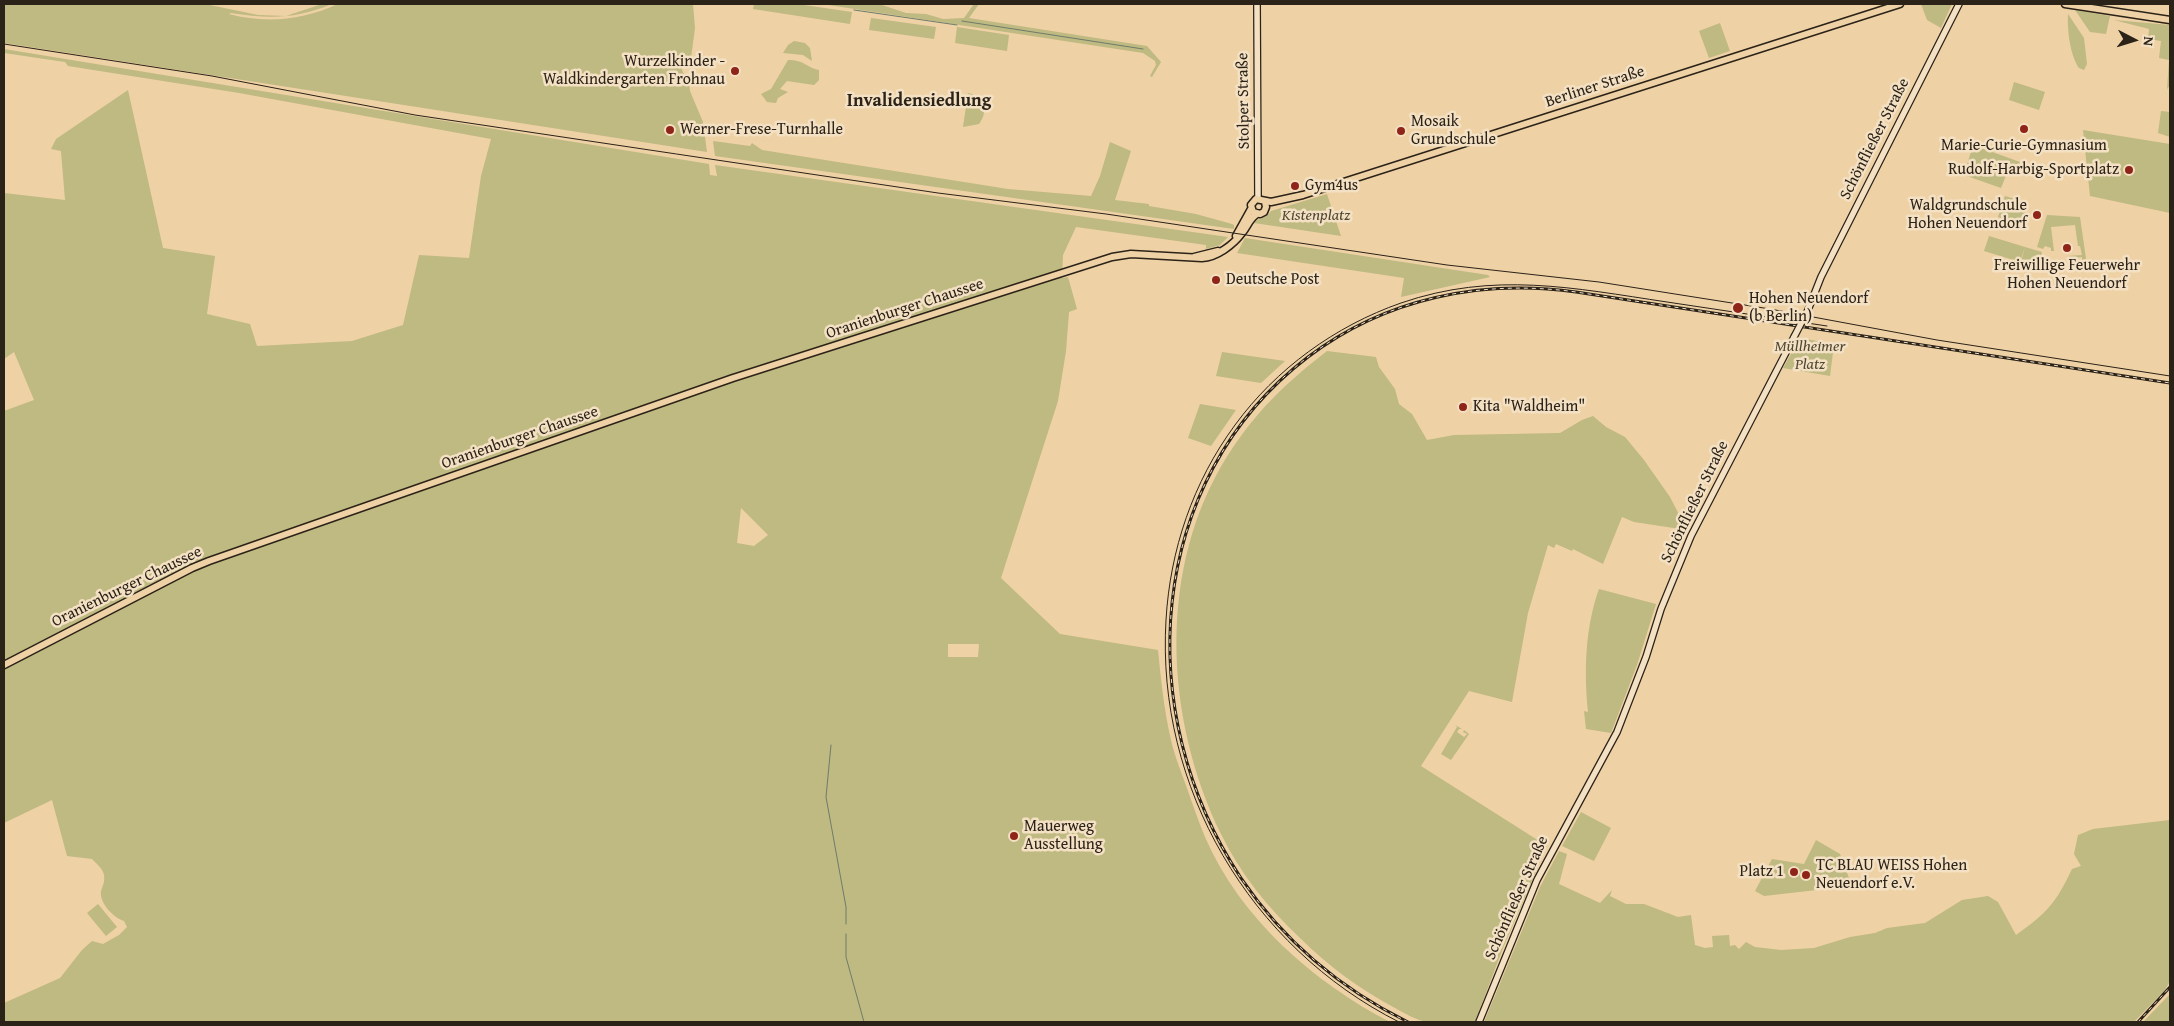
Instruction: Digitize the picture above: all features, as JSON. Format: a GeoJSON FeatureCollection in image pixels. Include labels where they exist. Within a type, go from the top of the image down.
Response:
{"type":"FeatureCollection","features":[{"type":"Feature","properties":{"kind":"main road","name":"Stolper Straße"},"geometry":{"type":"LineString","coordinates":[[1257,4],[1262,200]]}},
{"type":"Feature","properties":{"kind":"main road","name":"Berliner Straße"},"geometry":{"type":"LineString","coordinates":[[1265,210],[1299,196],[1900,4]]}},
{"type":"Feature","properties":{"kind":"main road","name":"Schönfließer Straße"},"geometry":{"type":"LineString","coordinates":[[1480,1022],[1537,880],[1617,732],[1646,657],[1661,609],[1691,536],[1808,310],[1821,277],[1959,4]]}},
{"type":"Feature","properties":{"kind":"main road"},"geometry":{"type":"LineString","coordinates":[[2068,4],[2170,20]]}},
{"type":"Feature","properties":{"kind":"main road","name":"Berliner Straße"},"geometry":{"type":"LineString","coordinates":[[1262,200],[1299,196]]}},
{"type":"Feature","properties":{"kind":"main road"},"geometry":{"type":"LineString","coordinates":[[1262,200],[1265,210],[1257,214],[1235,240],[1251,209],[1253,201],[1262,200]]}},
{"type":"Feature","properties":{"kind":"main road"},"geometry":{"type":"LineString","coordinates":[[1251,209],[1257,214]]}},
{"type":"Feature","properties":{"kind":"main road","name":"Oranienburger Chaussee"},"geometry":{"type":"LineString","coordinates":[[4,665],[185,571],[210,561],[732,378],[1112,257],[1131,254],[1193,257],[1221,251],[1235,240]]}},
{"type":"Feature","properties":{"kind":"green space"},"geometry":{"type":"Polygon","coordinates":[[[4,4],[205,4],[258,15],[286,16],[270,17],[229,14],[243,17],[284,19],[311,14],[338,4],[693,4],[695,28],[691,58],[684,61],[682,68],[688,77],[690,91],[703,122],[707,152],[4,43],[4,4]]]}},
{"type":"Feature","properties":{"kind":"green space"},"geometry":{"type":"Polygon","coordinates":[[[322,4],[332,4],[306,13],[286,16],[322,4]]]}},
{"type":"Feature","properties":{"kind":"green space"},"geometry":{"type":"Polygon","coordinates":[[[754,4],[797,4],[852,12],[850,24],[753,9],[754,4]]]}},
{"type":"Feature","properties":{"kind":"green space"},"geometry":{"type":"Polygon","coordinates":[[[822,4],[879,4],[906,13],[926,14],[943,19],[964,18],[974,4],[979,4],[969,18],[1147,46],[1161,62],[1152,77],[1150,76],[1156,65],[1155,61],[1143,53],[822,4]]]}},
{"type":"Feature","properties":{"kind":"green space"},"geometry":{"type":"Polygon","coordinates":[[[1921,4],[1952,4],[1941,28],[1927,20],[1921,4]]]}},
{"type":"Feature","properties":{"kind":"green space"},"geometry":{"type":"Polygon","coordinates":[[[2075,10],[2110,16],[2106,34],[2090,32],[2075,10]]]}},
{"type":"Feature","properties":{"kind":"green space"},"geometry":{"type":"Polygon","coordinates":[[[2068,14],[2084,38],[2087,64],[2084,70],[2079,68],[2071,49],[2068,14]]]}},
{"type":"Feature","properties":{"kind":"green space"},"geometry":{"type":"Polygon","coordinates":[[[871,18],[936,27],[934,39],[869,30],[871,18]]]}},
{"type":"Feature","properties":{"kind":"green space"},"geometry":{"type":"Polygon","coordinates":[[[2114,20],[2170,25],[2170,88],[2168,87],[2167,90],[2169,60],[2159,58],[2161,41],[2148,39],[2149,29],[2114,20]]]}},
{"type":"Feature","properties":{"kind":"green space"},"geometry":{"type":"Polygon","coordinates":[[[1720,23],[1730,51],[1709,58],[1699,31],[1720,23]]]}},
{"type":"Feature","properties":{"kind":"green space"},"geometry":{"type":"Polygon","coordinates":[[[957,27],[1009,35],[1007,51],[955,43],[957,27]]]}},
{"type":"Feature","properties":{"kind":"green space"},"geometry":{"type":"Polygon","coordinates":[[[794,41],[805,43],[810,48],[812,61],[803,55],[783,53],[788,45],[794,41]]]}},
{"type":"Feature","properties":{"kind":"green space"},"geometry":{"type":"Polygon","coordinates":[[[4,49],[709,164],[710,175],[717,176],[715,165],[1228,237],[1220,245],[1206,249],[1206,245],[1076,227],[1063,255],[1062,278],[1068,277],[1077,309],[1069,312],[1066,351],[1058,401],[1001,578],[1060,634],[1158,650],[1165,706],[1173,747],[1205,837],[1220,867],[1259,921],[1282,945],[1334,988],[1390,1022],[4,1022],[4,1003],[60,978],[82,950],[92,941],[103,944],[119,935],[127,927],[124,921],[116,917],[102,900],[101,891],[104,877],[100,867],[92,859],[67,856],[52,800],[4,823],[4,411],[34,400],[14,352],[4,359],[4,193],[65,200],[61,151],[51,149],[56,139],[128,90],[163,248],[215,256],[207,314],[250,324],[257,346],[352,341],[403,325],[419,255],[469,258],[481,176],[491,139],[239,93],[68,66],[65,62],[4,53],[4,49]],[[741,508],[737,543],[754,546],[768,535],[741,508]],[[948,644],[948,657],[978,657],[979,644],[948,644]]]}},
{"type":"Feature","properties":{"kind":"green space"},"geometry":{"type":"Polygon","coordinates":[[[788,60],[802,62],[819,70],[819,80],[814,85],[787,81],[780,89],[788,92],[778,98],[776,103],[767,102],[761,94],[771,89],[788,60]]]}},
{"type":"Feature","properties":{"kind":"green space"},"geometry":{"type":"Polygon","coordinates":[[[2014,82],[2045,92],[2039,110],[2009,100],[2014,82]]]}},
{"type":"Feature","properties":{"kind":"green space"},"geometry":{"type":"Polygon","coordinates":[[[968,93],[981,101],[984,114],[979,124],[963,127],[968,93]]]}},
{"type":"Feature","properties":{"kind":"green space"},"geometry":{"type":"Polygon","coordinates":[[[2161,111],[2170,112],[2170,137],[2158,133],[2161,111]]]}},
{"type":"Feature","properties":{"kind":"green space","name":"Rudolf-Harbig-Sportplatz"},"geometry":{"type":"Polygon","coordinates":[[[2083,130],[2170,144],[2170,213],[2090,196],[2083,130]]]}},
{"type":"Feature","properties":{"kind":"green space"},"geometry":{"type":"Polygon","coordinates":[[[713,141],[750,146],[752,143],[762,150],[1008,189],[1091,196],[1100,176],[1110,142],[1131,151],[1115,200],[1149,204],[1149,206],[1196,214],[1232,224],[1234,229],[715,156],[713,141]]]}},
{"type":"Feature","properties":{"kind":"green space"},"geometry":{"type":"Polygon","coordinates":[[[1973,145],[2020,162],[2016,175],[2007,173],[2001,188],[1964,175],[1973,145]]]}},
{"type":"Feature","properties":{"kind":"green space","name":"Kistenplatz"},"geometry":{"type":"Polygon","coordinates":[[[1327,194],[1341,236],[1254,223],[1271,211],[1327,194]]]}},
{"type":"Feature","properties":{"kind":"green space"},"geometry":{"type":"Polygon","coordinates":[[[2005,196],[2028,203],[2021,225],[1998,217],[2005,196]]]}},
{"type":"Feature","properties":{"kind":"green space"},"geometry":{"type":"Polygon","coordinates":[[[2047,215],[2080,217],[2087,266],[2083,267],[2082,257],[2073,258],[2067,256],[2082,255],[2080,246],[2078,246],[2075,225],[2051,227],[2054,251],[2045,246],[2043,249],[2037,247],[2047,215]]]}},
{"type":"Feature","properties":{"kind":"green space"},"geometry":{"type":"Polygon","coordinates":[[[1989,236],[2025,247],[2020,262],[1984,251],[1989,236]]]}},
{"type":"Feature","properties":{"kind":"green space"},"geometry":{"type":"Polygon","coordinates":[[[1245,238],[1488,275],[1490,277],[1401,297],[1404,278],[1237,253],[1245,238]]]}},
{"type":"Feature","properties":{"kind":"green space"},"geometry":{"type":"Polygon","coordinates":[[[2025,247],[2042,252],[2037,267],[2021,262],[2025,247]]]}},
{"type":"Feature","properties":{"kind":"green space","name":"Müllheimer Platz"},"geometry":{"type":"Polygon","coordinates":[[[1800,338],[1834,344],[1830,376],[1783,368],[1800,338]]]}},
{"type":"Feature","properties":{"kind":"green space"},"geometry":{"type":"Polygon","coordinates":[[[1327,351],[1376,357],[1379,367],[1395,389],[1399,404],[1412,414],[1427,440],[1454,435],[1560,433],[1593,416],[1606,427],[1625,437],[1644,460],[1670,497],[1687,530],[1634,522],[1622,517],[1603,564],[1573,549],[1572,551],[1556,544],[1554,548],[1548,545],[1528,613],[1512,702],[1469,691],[1421,766],[1547,846],[1503,948],[1475,1022],[1433,1023],[1419,1020],[1406,1014],[1369,993],[1345,976],[1288,927],[1246,876],[1221,834],[1202,789],[1188,741],[1179,692],[1176,643],[1180,593],[1189,545],[1205,499],[1228,455],[1250,424],[1285,386],[1327,351]]]}},
{"type":"Feature","properties":{"kind":"green space"},"geometry":{"type":"Polygon","coordinates":[[[1222,352],[1285,361],[1261,383],[1216,376],[1222,352]]]}},
{"type":"Feature","properties":{"kind":"green space"},"geometry":{"type":"Polygon","coordinates":[[[1200,404],[1236,410],[1211,446],[1188,438],[1200,404]]]}},
{"type":"Feature","properties":{"kind":"green space"},"geometry":{"type":"Polygon","coordinates":[[[1599,589],[1656,604],[1637,665],[1611,733],[1586,729],[1584,711],[1588,712],[1586,665],[1588,634],[1599,589]]]}},
{"type":"Feature","properties":{"kind":"green space"},"geometry":{"type":"Polygon","coordinates":[[[1455,725],[1462,729],[1459,729],[1457,732],[1464,737],[1467,734],[1463,732],[1464,730],[1469,734],[1451,760],[1441,754],[1457,727],[1455,725]]]}},
{"type":"Feature","properties":{"kind":"green space"},"geometry":{"type":"Polygon","coordinates":[[[1581,812],[1611,828],[1594,861],[1562,846],[1581,812]]]}},
{"type":"Feature","properties":{"kind":"green space"},"geometry":{"type":"Polygon","coordinates":[[[2170,820],[2170,981],[2165,990],[2134,1022],[1484,1022],[1540,887],[1559,851],[1567,854],[1559,884],[1600,903],[1612,890],[1610,896],[1626,904],[1644,904],[1678,917],[1691,915],[1695,945],[1705,948],[1713,947],[1712,936],[1729,935],[1730,946],[1735,945],[1739,949],[1746,942],[1755,947],[1781,950],[1814,948],[1850,937],[1875,933],[1887,928],[1925,923],[1962,900],[1988,896],[1998,902],[2016,935],[2036,920],[2050,906],[2061,891],[2072,869],[2081,866],[2074,854],[2078,835],[2093,829],[2170,820]]]}},
{"type":"Feature","properties":{"kind":"green space","name":"TC BLAU WEISS Hohen Neuendorf e.V."},"geometry":{"type":"Polygon","coordinates":[[[1816,840],[1840,854],[1852,886],[1764,896],[1755,891],[1772,859],[1804,864],[1816,840]]]}},
{"type":"Feature","properties":{"kind":"green space"},"geometry":{"type":"Polygon","coordinates":[[[98,904],[117,927],[106,936],[87,913],[98,904]]]}},
{"type":"Feature","properties":{"kind":"green space"},"geometry":{"type":"Polygon","coordinates":[[[2170,993],[2170,1022],[2143,1022],[2169,995],[2170,993]]]}},
{"type":"Feature","properties":{"kind":"waterway"},"geometry":{"type":"LineString","coordinates":[[854,10],[957,25]]}},
{"type":"Feature","properties":{"kind":"waterway"},"geometry":{"type":"LineString","coordinates":[[962,21],[1143,49]]}},
{"type":"Feature","properties":{"kind":"waterway"},"geometry":{"type":"LineString","coordinates":[[831,745],[826,797],[846,907],[846,924]]}},
{"type":"Feature","properties":{"kind":"waterway"},"geometry":{"type":"LineString","coordinates":[[846,934],[846,957],[864,1022]]}},
{"type":"Feature","properties":{"kind":"tram line"},"geometry":{"type":"LineString","coordinates":[[4,44],[212,76],[415,115],[938,193],[1106,214],[1447,265],[1599,282],[1770,309],[1937,340],[2170,376]]}},
{"type":"Feature","properties":{"kind":"tram line"},"geometry":{"type":"LineString","coordinates":[[1399,1022],[1346,990],[1298,951],[1257,906],[1223,856],[1196,801],[1177,743],[1167,682],[1166,620],[1168,594],[1186,518],[1207,470],[1220,447],[1251,405],[1288,368],[1309,352],[1353,324],[1401,303],[1435,293],[1469,287],[1534,285],[1599,292],[1827,326]]}},
{"type":"Feature","properties":{"kind":"railway"},"geometry":{"type":"LineString","coordinates":[[1408,1022],[1360,994],[1315,961],[1275,922],[1241,878],[1206,813],[1182,744],[1171,673],[1172,602],[1186,533],[1213,468],[1254,408],[1308,357],[1338,337],[1369,320],[1402,307],[1470,291],[1505,288],[1540,289],[1576,292],[2170,383]]}},
{"type":"Feature","properties":{"kind":"railway"},"geometry":{"type":"LineString","coordinates":[[2138,1022],[2170,987]]}},
{"type":"Feature","properties":{"kind":"place","name":"Wurzelkinder - Waldkindergarten Frohnau"},"geometry":{"type":"Point","coordinates":[735,71]}},
{"type":"Feature","properties":{"kind":"place","name":"Marie-Curie-Gymnasium"},"geometry":{"type":"Point","coordinates":[2024,129]}},
{"type":"Feature","properties":{"kind":"place","name":"Werner-Frese-Turnhalle"},"geometry":{"type":"Point","coordinates":[670,130]}},
{"type":"Feature","properties":{"kind":"place","name":"Mosaik Grundschule"},"geometry":{"type":"Point","coordinates":[1401,131]}},
{"type":"Feature","properties":{"kind":"place","name":"Rudolf-Harbig-Sportplatz"},"geometry":{"type":"Point","coordinates":[2129,170]}},
{"type":"Feature","properties":{"kind":"place","name":"Gym4us"},"geometry":{"type":"Point","coordinates":[1295,186]}},
{"type":"Feature","properties":{"kind":"place","name":"Waldgrundschule Hohen Neuendorf"},"geometry":{"type":"Point","coordinates":[2037,215]}},
{"type":"Feature","properties":{"kind":"place","name":"Freiwillige Feuerwehr Hohen Neuendorf"},"geometry":{"type":"Point","coordinates":[2067,248]}},
{"type":"Feature","properties":{"kind":"place","name":"Deutsche Post"},"geometry":{"type":"Point","coordinates":[1216,280]}},
{"type":"Feature","properties":{"kind":"place","name":"Hohen Neuendorf (b Berlin)"},"geometry":{"type":"Point","coordinates":[1738,308]}},
{"type":"Feature","properties":{"kind":"place","name":"Kita \"Waldheim\""},"geometry":{"type":"Point","coordinates":[1463,407]}},
{"type":"Feature","properties":{"kind":"place","name":"Mauerweg Ausstellung"},"geometry":{"type":"Point","coordinates":[1014,836]}},
{"type":"Feature","properties":{"kind":"place","name":"Platz 1"},"geometry":{"type":"Point","coordinates":[1794,872]}},
{"type":"Feature","properties":{"kind":"place","name":"TC BLAU WEISS Hohen Neuendorf e.V."},"geometry":{"type":"Point","coordinates":[1806,875]}},
{"type":"Feature","properties":{"kind":"district","name":"Invalidensiedlung"},"geometry":{"type":"Point","coordinates":[919,101]}}]}
